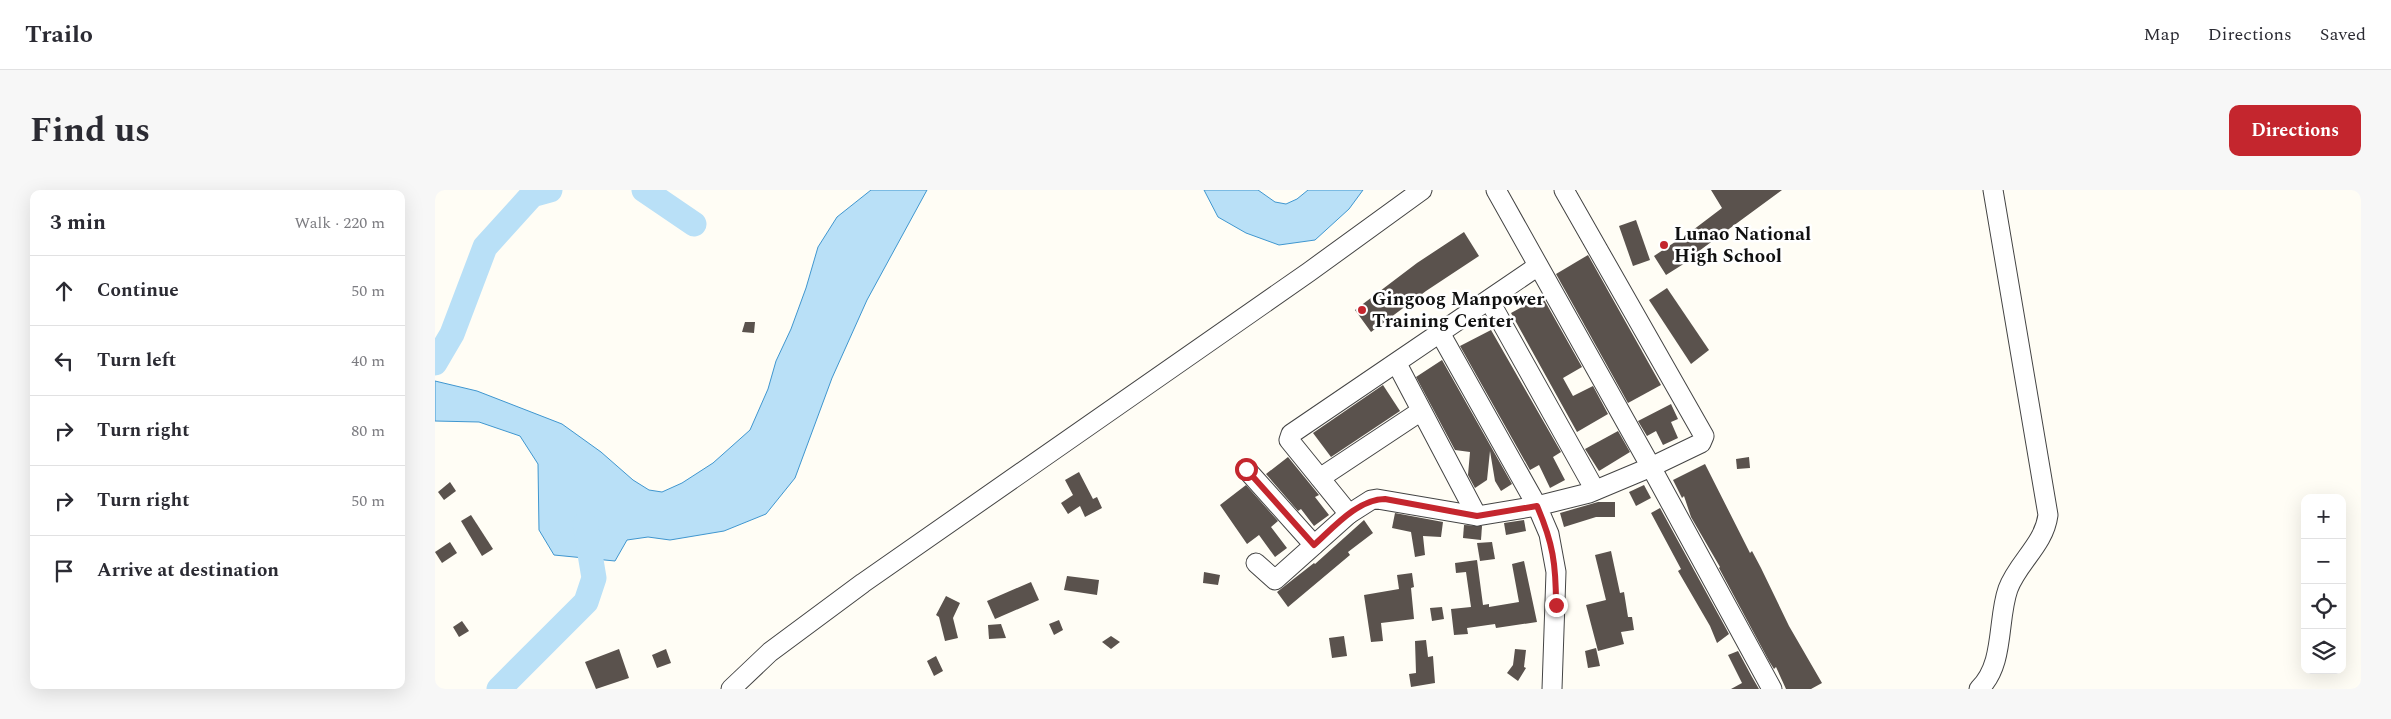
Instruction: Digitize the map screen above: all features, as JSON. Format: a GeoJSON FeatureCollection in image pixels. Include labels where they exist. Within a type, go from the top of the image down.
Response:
{"type":"FeatureCollection","features":[{"type":"Feature","properties":{"kind":"street"},"geometry":{"type":"LineString","coordinates":[[731,689],[770,652],[863,583],[1269,300],[1422,190]]}},
{"type":"Feature","properties":{"kind":"street"},"geometry":{"type":"LineString","coordinates":[[1496,190],[1651,467],[1772,689]]}},
{"type":"Feature","properties":{"kind":"street"},"geometry":{"type":"LineString","coordinates":[[1256,563],[1275,580],[1349,514],[1371,500],[1385,499],[1477,516],[1537,506],[1595,490],[1651,467],[1701,443],[1704,436],[1565,190]]}},
{"type":"Feature","properties":{"kind":"street"},"geometry":{"type":"LineString","coordinates":[[1979,689],[1992,668],[2007,591],[2013,577],[2046,528],[2048,515],[1993,190]]}},
{"type":"Feature","properties":{"kind":"street"},"geometry":{"type":"LineString","coordinates":[[1349,514],[1289,440],[1291,434],[1397,364],[1538,266]]}},
{"type":"Feature","properties":{"kind":"street"},"geometry":{"type":"LineString","coordinates":[[1489,300],[1595,490]]}},
{"type":"Feature","properties":{"kind":"street"},"geometry":{"type":"LineString","coordinates":[[1440,333],[1537,506],[1549,534],[1556,572],[1553,689]]}},
{"type":"Feature","properties":{"kind":"street"},"geometry":{"type":"LineString","coordinates":[[1397,364],[1477,516]]}},
{"type":"Feature","properties":{"kind":"street"},"geometry":{"type":"LineString","coordinates":[[1320,478],[1421,411]]}},
{"type":"Feature","properties":{"kind":"street"},"geometry":{"type":"LineString","coordinates":[[1246,469],[1314,545]]}},
{"type":"Feature","properties":{"kind":"water"},"geometry":{"type":"Polygon","coordinates":[[[871,190],[927,190],[867,300],[832,378],[795,478],[766,514],[724,531],[670,540],[648,537],[627,540],[615,561],[554,555],[539,530],[538,464],[520,436],[479,422],[435,421],[435,381],[477,391],[562,424],[601,452],[633,480],[649,490],[662,492],[682,483],[713,463],[750,430],[768,389],[776,361],[791,329],[818,247],[837,217],[871,190]]]}},
{"type":"Feature","properties":{"kind":"water"},"geometry":{"type":"Polygon","coordinates":[[[1204,190],[1258,190],[1275,202],[1286,204],[1297,199],[1308,190],[1363,190],[1349,209],[1315,240],[1279,245],[1246,233],[1218,217],[1204,190]]]}},
{"type":"Feature","properties":{"kind":"building"},"geometry":{"type":"Polygon","coordinates":[[[1711,190],[1782,190],[1699,251],[1701,253],[1666,275],[1654,256],[1722,208],[1711,190]]]}},
{"type":"Feature","properties":{"kind":"building"},"geometry":{"type":"Polygon","coordinates":[[[1636,220],[1650,260],[1633,266],[1619,226],[1636,220]]]}},
{"type":"Feature","properties":{"kind":"building"},"geometry":{"type":"Polygon","coordinates":[[[1464,232],[1479,256],[1426,291],[1371,332],[1355,310],[1417,263],[1464,232]]]}},
{"type":"Feature","properties":{"kind":"building"},"geometry":{"type":"Polygon","coordinates":[[[1588,255],[1661,385],[1628,403],[1556,274],[1588,255]]]}},
{"type":"Feature","properties":{"kind":"building"},"geometry":{"type":"Polygon","coordinates":[[[1667,288],[1709,350],[1691,364],[1649,300],[1667,288]]]}},
{"type":"Feature","properties":{"kind":"building"},"geometry":{"type":"Polygon","coordinates":[[[1542,296],[1582,367],[1563,378],[1573,396],[1593,386],[1608,414],[1577,432],[1511,313],[1542,296]]]}},
{"type":"Feature","properties":{"kind":"building"},"geometry":{"type":"Polygon","coordinates":[[[745,322],[755,322],[754,333],[742,332],[745,322]]]}},
{"type":"Feature","properties":{"kind":"building"},"geometry":{"type":"Polygon","coordinates":[[[1491,330],[1561,452],[1553,457],[1565,480],[1550,488],[1539,465],[1530,470],[1460,346],[1491,330]]]}},
{"type":"Feature","properties":{"kind":"building"},"geometry":{"type":"Polygon","coordinates":[[[1442,360],[1512,484],[1501,491],[1495,481],[1490,451],[1487,480],[1475,488],[1468,475],[1470,452],[1455,450],[1416,377],[1442,360]]]}},
{"type":"Feature","properties":{"kind":"building"},"geometry":{"type":"Polygon","coordinates":[[[1383,385],[1400,411],[1331,457],[1313,433],[1383,385]]]}},
{"type":"Feature","properties":{"kind":"building"},"geometry":{"type":"Polygon","coordinates":[[[1671,404],[1678,419],[1671,422],[1678,438],[1663,445],[1656,431],[1647,436],[1638,421],[1671,404]]]}},
{"type":"Feature","properties":{"kind":"building"},"geometry":{"type":"Polygon","coordinates":[[[1618,431],[1630,452],[1599,471],[1585,449],[1618,431]]]}},
{"type":"Feature","properties":{"kind":"building"},"geometry":{"type":"Polygon","coordinates":[[[1288,457],[1319,495],[1315,497],[1329,515],[1314,526],[1301,509],[1298,511],[1266,474],[1288,457]]]}},
{"type":"Feature","properties":{"kind":"building"},"geometry":{"type":"Polygon","coordinates":[[[1749,457],[1750,468],[1737,469],[1736,459],[1749,457]]]}},
{"type":"Feature","properties":{"kind":"building"},"geometry":{"type":"Polygon","coordinates":[[[1705,464],[1750,553],[1752,551],[1761,568],[1789,626],[1822,683],[1811,689],[1786,689],[1776,667],[1774,669],[1769,661],[1720,567],[1691,517],[1684,496],[1682,498],[1673,480],[1705,464]]]}},
{"type":"Feature","properties":{"kind":"building"},"geometry":{"type":"Polygon","coordinates":[[[1079,472],[1093,499],[1097,497],[1102,508],[1085,517],[1080,506],[1068,514],[1061,503],[1073,495],[1065,480],[1079,472]]]}},
{"type":"Feature","properties":{"kind":"building"},"geometry":{"type":"Polygon","coordinates":[[[450,482],[456,491],[444,500],[438,492],[450,482]]]}},
{"type":"Feature","properties":{"kind":"building"},"geometry":{"type":"Polygon","coordinates":[[[1246,485],[1278,521],[1271,527],[1287,548],[1275,557],[1259,535],[1247,544],[1220,505],[1246,485]]]}},
{"type":"Feature","properties":{"kind":"building"},"geometry":{"type":"Polygon","coordinates":[[[1644,485],[1651,498],[1636,506],[1629,492],[1644,485]]]}},
{"type":"Feature","properties":{"kind":"building"},"geometry":{"type":"Polygon","coordinates":[[[1598,502],[1615,502],[1615,517],[1596,517],[1564,527],[1560,513],[1598,502]]]}},
{"type":"Feature","properties":{"kind":"building"},"geometry":{"type":"Polygon","coordinates":[[[1660,508],[1729,634],[1717,643],[1710,626],[1678,571],[1681,569],[1651,513],[1660,508]]]}},
{"type":"Feature","properties":{"kind":"building"},"geometry":{"type":"Polygon","coordinates":[[[1395,513],[1443,522],[1441,537],[1423,536],[1425,555],[1415,557],[1411,532],[1392,528],[1395,513]]]}},
{"type":"Feature","properties":{"kind":"building"},"geometry":{"type":"Polygon","coordinates":[[[471,515],[493,549],[482,556],[461,521],[471,515]]]}},
{"type":"Feature","properties":{"kind":"building"},"geometry":{"type":"Polygon","coordinates":[[[1364,520],[1373,533],[1348,552],[1350,555],[1288,607],[1277,592],[1315,564],[1364,520]]]}},
{"type":"Feature","properties":{"kind":"building"},"geometry":{"type":"Polygon","coordinates":[[[1524,520],[1526,531],[1506,535],[1504,523],[1524,520]]]}},
{"type":"Feature","properties":{"kind":"building"},"geometry":{"type":"Polygon","coordinates":[[[1464,525],[1482,526],[1481,540],[1463,538],[1464,525]]]}},
{"type":"Feature","properties":{"kind":"building"},"geometry":{"type":"Polygon","coordinates":[[[450,542],[457,553],[442,563],[435,552],[450,542]]]}},
{"type":"Feature","properties":{"kind":"building"},"geometry":{"type":"Polygon","coordinates":[[[1492,542],[1495,559],[1480,561],[1477,543],[1492,542]]]}},
{"type":"Feature","properties":{"kind":"building"},"geometry":{"type":"Polygon","coordinates":[[[1611,551],[1620,593],[1624,592],[1628,617],[1632,617],[1634,630],[1621,632],[1624,644],[1598,651],[1586,605],[1606,600],[1595,555],[1611,551]]]}},
{"type":"Feature","properties":{"kind":"building"},"geometry":{"type":"Polygon","coordinates":[[[1477,560],[1483,605],[1489,604],[1489,607],[1519,602],[1512,564],[1524,561],[1537,622],[1496,628],[1495,624],[1467,628],[1468,634],[1454,635],[1451,609],[1471,607],[1466,572],[1456,573],[1455,563],[1477,560]]]}},
{"type":"Feature","properties":{"kind":"building"},"geometry":{"type":"Polygon","coordinates":[[[1204,572],[1220,575],[1218,585],[1203,583],[1204,572]]]}},
{"type":"Feature","properties":{"kind":"building"},"geometry":{"type":"Polygon","coordinates":[[[1412,573],[1414,587],[1411,588],[1414,619],[1381,623],[1383,641],[1371,642],[1364,595],[1399,589],[1397,575],[1412,573]]]}},
{"type":"Feature","properties":{"kind":"building"},"geometry":{"type":"Polygon","coordinates":[[[1067,576],[1099,580],[1097,595],[1064,590],[1067,576]]]}},
{"type":"Feature","properties":{"kind":"building"},"geometry":{"type":"Polygon","coordinates":[[[1031,582],[1039,600],[995,619],[987,601],[1031,582]]]}},
{"type":"Feature","properties":{"kind":"building"},"geometry":{"type":"Polygon","coordinates":[[[946,596],[960,603],[953,618],[958,638],[945,641],[939,617],[936,615],[946,596]]]}},
{"type":"Feature","properties":{"kind":"building"},"geometry":{"type":"Polygon","coordinates":[[[1442,607],[1444,619],[1432,621],[1430,608],[1442,607]]]}},
{"type":"Feature","properties":{"kind":"building"},"geometry":{"type":"Polygon","coordinates":[[[1059,620],[1063,630],[1054,635],[1049,624],[1059,620]]]}},
{"type":"Feature","properties":{"kind":"building"},"geometry":{"type":"Polygon","coordinates":[[[462,621],[469,631],[459,637],[453,627],[462,621]]]}},
{"type":"Feature","properties":{"kind":"building"},"geometry":{"type":"Polygon","coordinates":[[[1001,624],[1006,638],[989,639],[988,625],[1001,624]]]}},
{"type":"Feature","properties":{"kind":"building"},"geometry":{"type":"Polygon","coordinates":[[[1111,636],[1120,642],[1111,649],[1102,642],[1111,636]]]}},
{"type":"Feature","properties":{"kind":"building"},"geometry":{"type":"Polygon","coordinates":[[[1344,636],[1347,656],[1332,658],[1329,638],[1344,636]]]}},
{"type":"Feature","properties":{"kind":"building"},"geometry":{"type":"Polygon","coordinates":[[[1426,640],[1428,657],[1433,656],[1435,683],[1411,687],[1409,674],[1416,673],[1415,641],[1426,640]]]}},
{"type":"Feature","properties":{"kind":"building"},"geometry":{"type":"Polygon","coordinates":[[[1596,648],[1600,666],[1588,668],[1585,651],[1596,648]]]}},
{"type":"Feature","properties":{"kind":"building"},"geometry":{"type":"Polygon","coordinates":[[[619,649],[629,678],[596,689],[585,662],[619,649]]]}},
{"type":"Feature","properties":{"kind":"building"},"geometry":{"type":"Polygon","coordinates":[[[666,649],[671,663],[657,668],[652,655],[666,649]]]}},
{"type":"Feature","properties":{"kind":"building"},"geometry":{"type":"Polygon","coordinates":[[[1515,649],[1526,650],[1524,667],[1526,668],[1518,681],[1507,673],[1513,665],[1515,649]]]}},
{"type":"Feature","properties":{"kind":"building"},"geometry":{"type":"Polygon","coordinates":[[[1738,651],[1759,689],[1731,689],[1742,683],[1728,655],[1738,651]]]}},
{"type":"Feature","properties":{"kind":"building"},"geometry":{"type":"Polygon","coordinates":[[[936,656],[943,671],[934,676],[927,661],[936,656]]]}},
{"type":"Feature","properties":{"kind":"waterway"},"geometry":{"type":"LineString","coordinates":[[435,363],[452,334],[485,247],[532,195],[550,190]]}},
{"type":"Feature","properties":{"kind":"waterway"},"geometry":{"type":"LineString","coordinates":[[644,190],[694,224]]}},
{"type":"Feature","properties":{"kind":"waterway"},"geometry":{"type":"LineString","coordinates":[[499,689],[586,602],[594,578],[585,524]]}},
{"type":"Feature","properties":{"kind":"place","name":"Lunao National High School"},"geometry":{"type":"Point","coordinates":[1664,245]}},
{"type":"Feature","properties":{"kind":"place","name":"Gingoog Manpower Training Center"},"geometry":{"type":"Point","coordinates":[1362,310]}},
{"type":"Feature","properties":{"kind":"route"},"geometry":{"type":"LineString","coordinates":[[1246,469],[1314,545],[1349,514],[1371,500],[1385,499],[1477,516],[1537,506],[1549,534],[1552,547],[1556,572],[1556,605]]}}]}
